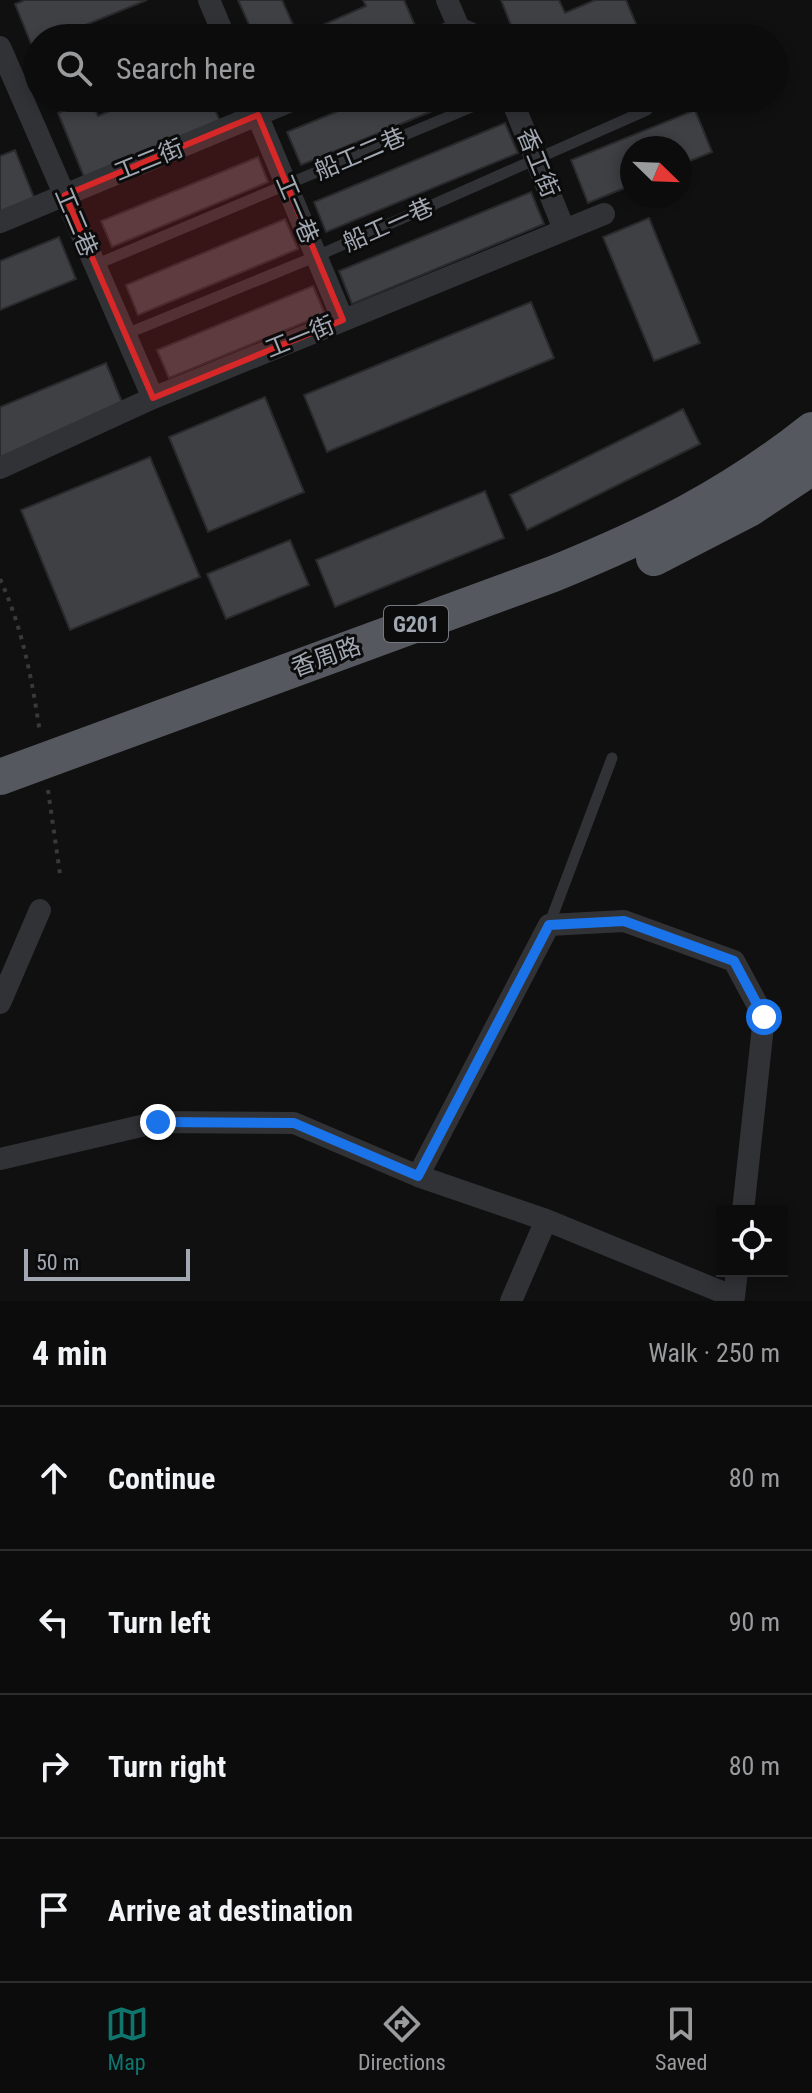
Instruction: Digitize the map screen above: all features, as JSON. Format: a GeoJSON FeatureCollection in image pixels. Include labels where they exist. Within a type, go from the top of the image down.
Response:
{"type":"FeatureCollection","features":[{"type":"Feature","properties":{"kind":"highway","name":"香周路"},"geometry":{"type":"LineString","coordinates":[[0,777],[628,543],[686,515],[736,485],[812,430]]}},
{"type":"Feature","properties":{"kind":"highway","name":"香周路"},"geometry":{"type":"LineString","coordinates":[[0,801],[640,565],[749,509],[812,467]]}},
{"type":"Feature","properties":{"kind":"street"},"geometry":{"type":"LineString","coordinates":[[209,0],[219,24]]}},
{"type":"Feature","properties":{"kind":"street"},"geometry":{"type":"LineString","coordinates":[[447,0],[457,24]]}},
{"type":"Feature","properties":{"kind":"street","name":"工二巷"},"geometry":{"type":"LineString","coordinates":[[0,47],[24,102]]}},
{"type":"Feature","properties":{"kind":"street","name":"工二巷"},"geometry":{"type":"LineString","coordinates":[[29,112],[153,398]]}},
{"type":"Feature","properties":{"kind":"street","name":"工二街"},"geometry":{"type":"LineString","coordinates":[[0,222],[243,112]]}},
{"type":"Feature","properties":{"kind":"street","name":"工一巷"},"geometry":{"type":"LineString","coordinates":[[256,112],[343,320]]}},
{"type":"Feature","properties":{"kind":"street","name":"香工街"},"geometry":{"type":"LineString","coordinates":[[517,112],[564,229]]}},
{"type":"Feature","properties":{"kind":"street","name":"工一街"},"geometry":{"type":"LineString","coordinates":[[0,468],[153,398],[604,214]]}},
{"type":"Feature","properties":{"kind":"street"},"geometry":{"type":"LineString","coordinates":[[0,1003],[40,910]]}},
{"type":"Feature","properties":{"kind":"street"},"geometry":{"type":"LineString","coordinates":[[418,1176],[549,925],[624,921],[734,961],[764,1017],[744,1205]]}},
{"type":"Feature","properties":{"kind":"street"},"geometry":{"type":"LineString","coordinates":[[0,1159],[158,1122],[294,1123],[418,1176],[546,1220],[733,1299],[736,1277]]}},
{"type":"Feature","properties":{"kind":"street"},"geometry":{"type":"LineString","coordinates":[[511,1301],[546,1220]]}},
{"type":"Feature","properties":{"kind":"lane","name":"船工二巷"},"geometry":{"type":"LineString","coordinates":[[95,265],[460,112]]}},
{"type":"Feature","properties":{"kind":"lane","name":"船工一巷"},"geometry":{"type":"LineString","coordinates":[[126,334],[317,256],[643,112]]}},
{"type":"Feature","properties":{"kind":"lane"},"geometry":{"type":"LineString","coordinates":[[549,925],[612,758]]}},
{"type":"Feature","properties":{"kind":"path"},"geometry":{"type":"LineString","coordinates":[[0,579],[16,613],[31,673]]}},
{"type":"Feature","properties":{"kind":"path"},"geometry":{"type":"LineString","coordinates":[[52,819],[60,874]]}},
{"type":"Feature","properties":{"kind":"highlighted area"},"geometry":{"type":"Polygon","coordinates":[[[258,115],[343,320],[153,398],[65,195],[258,115]]]}},
{"type":"Feature","properties":{"kind":"building"},"geometry":{"type":"Polygon","coordinates":[[[25,0],[147,0],[88,24],[24,26],[15,4],[25,0]]]}},
{"type":"Feature","properties":{"kind":"building"},"geometry":{"type":"Polygon","coordinates":[[[238,0],[282,0],[293,24],[249,24],[238,0]]]}},
{"type":"Feature","properties":{"kind":"building"},"geometry":{"type":"Polygon","coordinates":[[[363,0],[404,0],[414,24],[325,24],[366,6],[363,0]]]}},
{"type":"Feature","properties":{"kind":"building"},"geometry":{"type":"Polygon","coordinates":[[[501,0],[559,0],[565,13],[595,0],[626,0],[636,24],[510,24],[501,0]]]}},
{"type":"Feature","properties":{"kind":"building"},"geometry":{"type":"Polygon","coordinates":[[[96,112],[98,116],[108,112],[216,112],[220,121],[84,177],[58,113],[96,112]]]}},
{"type":"Feature","properties":{"kind":"building"},"geometry":{"type":"Polygon","coordinates":[[[336,112],[430,112],[301,165],[287,132],[336,112]]]}},
{"type":"Feature","properties":{"kind":"building"},"geometry":{"type":"Polygon","coordinates":[[[696,112],[712,152],[692,160],[692,136],[631,136],[696,112]]]}},
{"type":"Feature","properties":{"kind":"building"},"geometry":{"type":"Polygon","coordinates":[[[505,123],[518,153],[326,232],[314,202],[505,123]]]}},
{"type":"Feature","properties":{"kind":"building"},"geometry":{"type":"Polygon","coordinates":[[[620,140],[620,190],[588,203],[571,160],[620,140]]]}},
{"type":"Feature","properties":{"kind":"building"},"geometry":{"type":"Polygon","coordinates":[[[15,150],[35,200],[0,214],[0,156],[15,150]]]}},
{"type":"Feature","properties":{"kind":"building"},"geometry":{"type":"Polygon","coordinates":[[[258,157],[268,182],[112,247],[101,221],[258,157]]]}},
{"type":"Feature","properties":{"kind":"building"},"geometry":{"type":"Polygon","coordinates":[[[531,192],[544,224],[352,304],[339,271],[531,192]]]}},
{"type":"Feature","properties":{"kind":"building"},"geometry":{"type":"Polygon","coordinates":[[[649,218],[700,343],[654,361],[603,237],[649,218]]]}},
{"type":"Feature","properties":{"kind":"building"},"geometry":{"type":"Polygon","coordinates":[[[285,219],[298,249],[138,315],[126,285],[285,219]]]}},
{"type":"Feature","properties":{"kind":"building"},"geometry":{"type":"Polygon","coordinates":[[[59,237],[76,279],[0,310],[0,261],[59,237]]]}},
{"type":"Feature","properties":{"kind":"building"},"geometry":{"type":"Polygon","coordinates":[[[313,286],[325,314],[169,378],[157,350],[313,286]]]}},
{"type":"Feature","properties":{"kind":"building"},"geometry":{"type":"Polygon","coordinates":[[[531,302],[554,358],[327,452],[304,395],[531,302]]]}},
{"type":"Feature","properties":{"kind":"building"},"geometry":{"type":"Polygon","coordinates":[[[106,363],[124,407],[0,457],[0,407],[106,363]]]}},
{"type":"Feature","properties":{"kind":"building"},"geometry":{"type":"Polygon","coordinates":[[[265,397],[304,492],[208,532],[169,437],[265,397]]]}},
{"type":"Feature","properties":{"kind":"building"},"geometry":{"type":"Polygon","coordinates":[[[683,409],[700,444],[527,530],[510,495],[683,409]]]}},
{"type":"Feature","properties":{"kind":"building"},"geometry":{"type":"Polygon","coordinates":[[[150,457],[200,577],[70,630],[21,510],[150,457]]]}},
{"type":"Feature","properties":{"kind":"building"},"geometry":{"type":"Polygon","coordinates":[[[485,491],[504,538],[335,607],[316,560],[485,491]]]}},
{"type":"Feature","properties":{"kind":"building"},"geometry":{"type":"Polygon","coordinates":[[[290,540],[309,585],[226,619],[207,574],[290,540]]]}},
{"type":"Feature","properties":{"kind":"route"},"geometry":{"type":"LineString","coordinates":[[158,1122],[294,1123],[418,1176],[549,925],[624,921],[734,961],[764,1017]]}}]}
